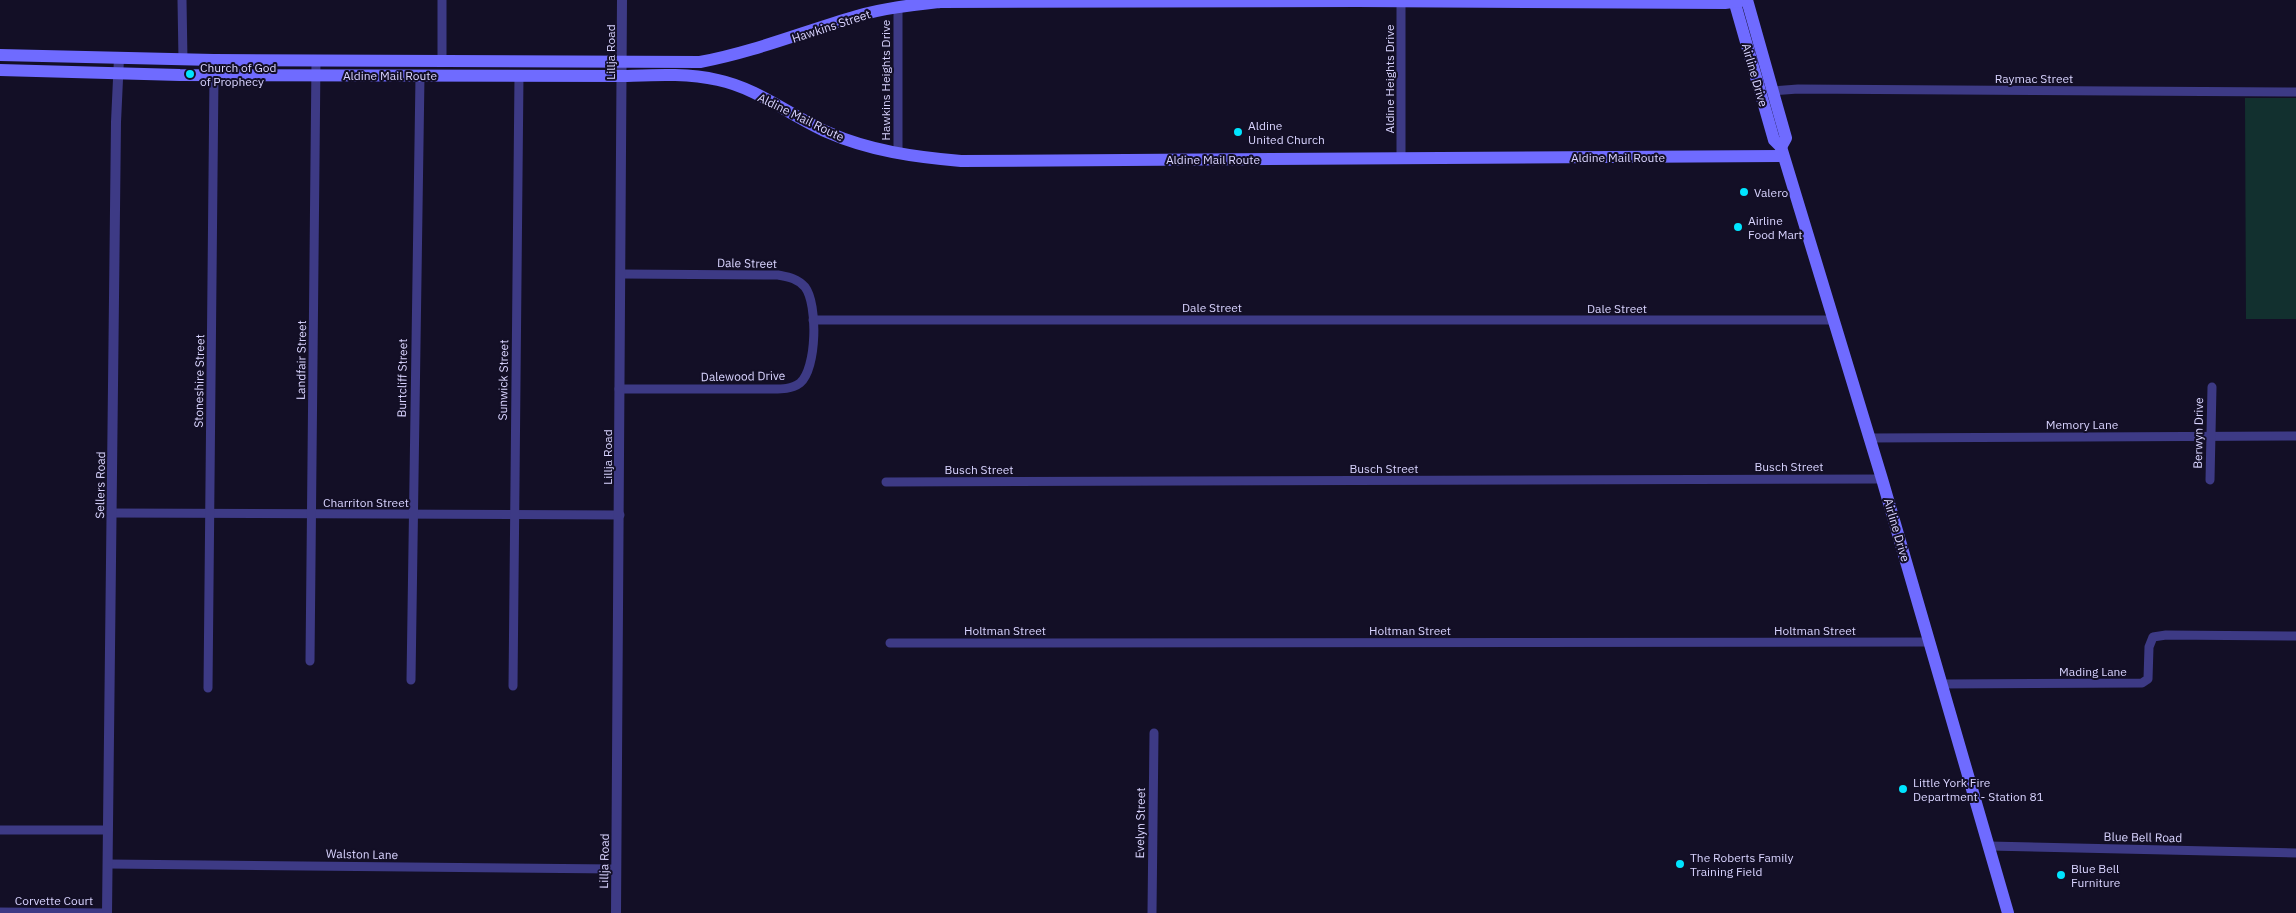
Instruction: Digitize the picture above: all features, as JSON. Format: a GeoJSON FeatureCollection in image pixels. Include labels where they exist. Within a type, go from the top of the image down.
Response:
{"type":"FeatureCollection","features":[{"type":"Feature","properties":{"kind":"main road","name":"Hawkins Street"},"geometry":{"type":"LineString","coordinates":[[678,62],[700,62],[729,57],[858,15],[898,7],[940,2],[1739,1]]}},
{"type":"Feature","properties":{"kind":"main road","name":"Airline Drive"},"geometry":{"type":"LineString","coordinates":[[1739,1],[1773,91],[1786,138],[1782,152]]}},
{"type":"Feature","properties":{"kind":"main road","name":"Airline Drive"},"geometry":{"type":"LineString","coordinates":[[1739,1],[1774,140],[1782,152],[1882,479],[2008,913]]}},
{"type":"Feature","properties":{"kind":"main road","name":"Aldine Mail Route"},"geometry":{"type":"LineString","coordinates":[[0,55],[183,60],[678,62]]}},
{"type":"Feature","properties":{"kind":"main road","name":"Aldine Mail Route"},"geometry":{"type":"LineString","coordinates":[[0,70],[214,75],[623,76],[670,74],[718,80],[740,86],[827,132],[873,148],[898,154],[961,161],[1401,158],[1782,152]]}},
{"type":"Feature","properties":{"kind":"street"},"geometry":{"type":"LineString","coordinates":[[182,0],[183,60]]}},
{"type":"Feature","properties":{"kind":"street"},"geometry":{"type":"LineString","coordinates":[[442,0],[442,61]]}},
{"type":"Feature","properties":{"kind":"street","name":"Lillja Road"},"geometry":{"type":"LineString","coordinates":[[616,913],[622,0]]}},
{"type":"Feature","properties":{"kind":"street","name":"Aldine Heights Drive"},"geometry":{"type":"LineString","coordinates":[[1401,1],[1401,158]]}},
{"type":"Feature","properties":{"kind":"street","name":"Hawkins Heights Drive"},"geometry":{"type":"LineString","coordinates":[[898,7],[898,154]]}},
{"type":"Feature","properties":{"kind":"street","name":"Sellers Road"},"geometry":{"type":"LineString","coordinates":[[107,913],[119,58]]}},
{"type":"Feature","properties":{"kind":"street","name":"Landfair Street"},"geometry":{"type":"LineString","coordinates":[[310,661],[316,60]]}},
{"type":"Feature","properties":{"kind":"street","name":"Stoneshire Street"},"geometry":{"type":"LineString","coordinates":[[208,688],[214,75]]}},
{"type":"Feature","properties":{"kind":"street","name":"Sunwick Street"},"geometry":{"type":"LineString","coordinates":[[513,686],[519,75]]}},
{"type":"Feature","properties":{"kind":"street","name":"Burtcliff Street"},"geometry":{"type":"LineString","coordinates":[[411,680],[420,76]]}},
{"type":"Feature","properties":{"kind":"street","name":"Raymac Street"},"geometry":{"type":"LineString","coordinates":[[1773,91],[1798,89],[2296,92]]}},
{"type":"Feature","properties":{"kind":"street","name":"Dale Street"},"geometry":{"type":"LineString","coordinates":[[621,274],[778,275],[794,278],[805,288],[812,300],[813,320],[1833,320]]}},
{"type":"Feature","properties":{"kind":"street","name":"Dalewood Drive"},"geometry":{"type":"LineString","coordinates":[[619,389],[786,389],[795,386],[802,381],[810,366],[813,320]]}},
{"type":"Feature","properties":{"kind":"street","name":"Berwyn Drive"},"geometry":{"type":"LineString","coordinates":[[2210,480],[2212,387]]}},
{"type":"Feature","properties":{"kind":"street","name":"Memory Lane"},"geometry":{"type":"LineString","coordinates":[[1869,438],[2296,436]]}},
{"type":"Feature","properties":{"kind":"street","name":"Busch Street"},"geometry":{"type":"LineString","coordinates":[[886,482],[1882,479]]}},
{"type":"Feature","properties":{"kind":"street","name":"Charriton Street"},"geometry":{"type":"LineString","coordinates":[[112,513],[620,515]]}},
{"type":"Feature","properties":{"kind":"street","name":"Mading Lane"},"geometry":{"type":"LineString","coordinates":[[1941,684],[2142,682],[2148,679],[2149,647],[2153,637],[2166,635],[2296,636]]}},
{"type":"Feature","properties":{"kind":"street","name":"Holtman Street"},"geometry":{"type":"LineString","coordinates":[[890,643],[1929,642]]}},
{"type":"Feature","properties":{"kind":"street","name":"Evelyn Street"},"geometry":{"type":"LineString","coordinates":[[1152,913],[1154,733]]}},
{"type":"Feature","properties":{"kind":"street"},"geometry":{"type":"LineString","coordinates":[[0,830],[108,830]]}},
{"type":"Feature","properties":{"kind":"street","name":"Blue Bell Road"},"geometry":{"type":"LineString","coordinates":[[1989,846],[2296,853]]}},
{"type":"Feature","properties":{"kind":"street","name":"Walston Lane"},"geometry":{"type":"LineString","coordinates":[[108,864],[616,869]]}},
{"type":"Feature","properties":{"kind":"street","name":"Corvette Court"},"geometry":{"type":"LineString","coordinates":[[0,912],[107,913]]}},
{"type":"Feature","properties":{"kind":"green space"},"geometry":{"type":"Polygon","coordinates":[[[2245,98],[2296,98],[2296,319],[2246,319],[2245,98]]]}},
{"type":"Feature","properties":{"kind":"place","name":"Church of God of Prophecy"},"geometry":{"type":"Point","coordinates":[190,74]}},
{"type":"Feature","properties":{"kind":"place","name":"Aldine United Church"},"geometry":{"type":"Point","coordinates":[1238,132]}},
{"type":"Feature","properties":{"kind":"place","name":"Valero"},"geometry":{"type":"Point","coordinates":[1744,192]}},
{"type":"Feature","properties":{"kind":"place","name":"Airline Food Mart"},"geometry":{"type":"Point","coordinates":[1738,227]}},
{"type":"Feature","properties":{"kind":"place","name":"Little York Fire Department - Station 81"},"geometry":{"type":"Point","coordinates":[1903,789]}},
{"type":"Feature","properties":{"kind":"place","name":"The Roberts Family Training Field"},"geometry":{"type":"Point","coordinates":[1680,864]}},
{"type":"Feature","properties":{"kind":"place","name":"Blue Bell Furniture"},"geometry":{"type":"Point","coordinates":[2061,875]}}]}
